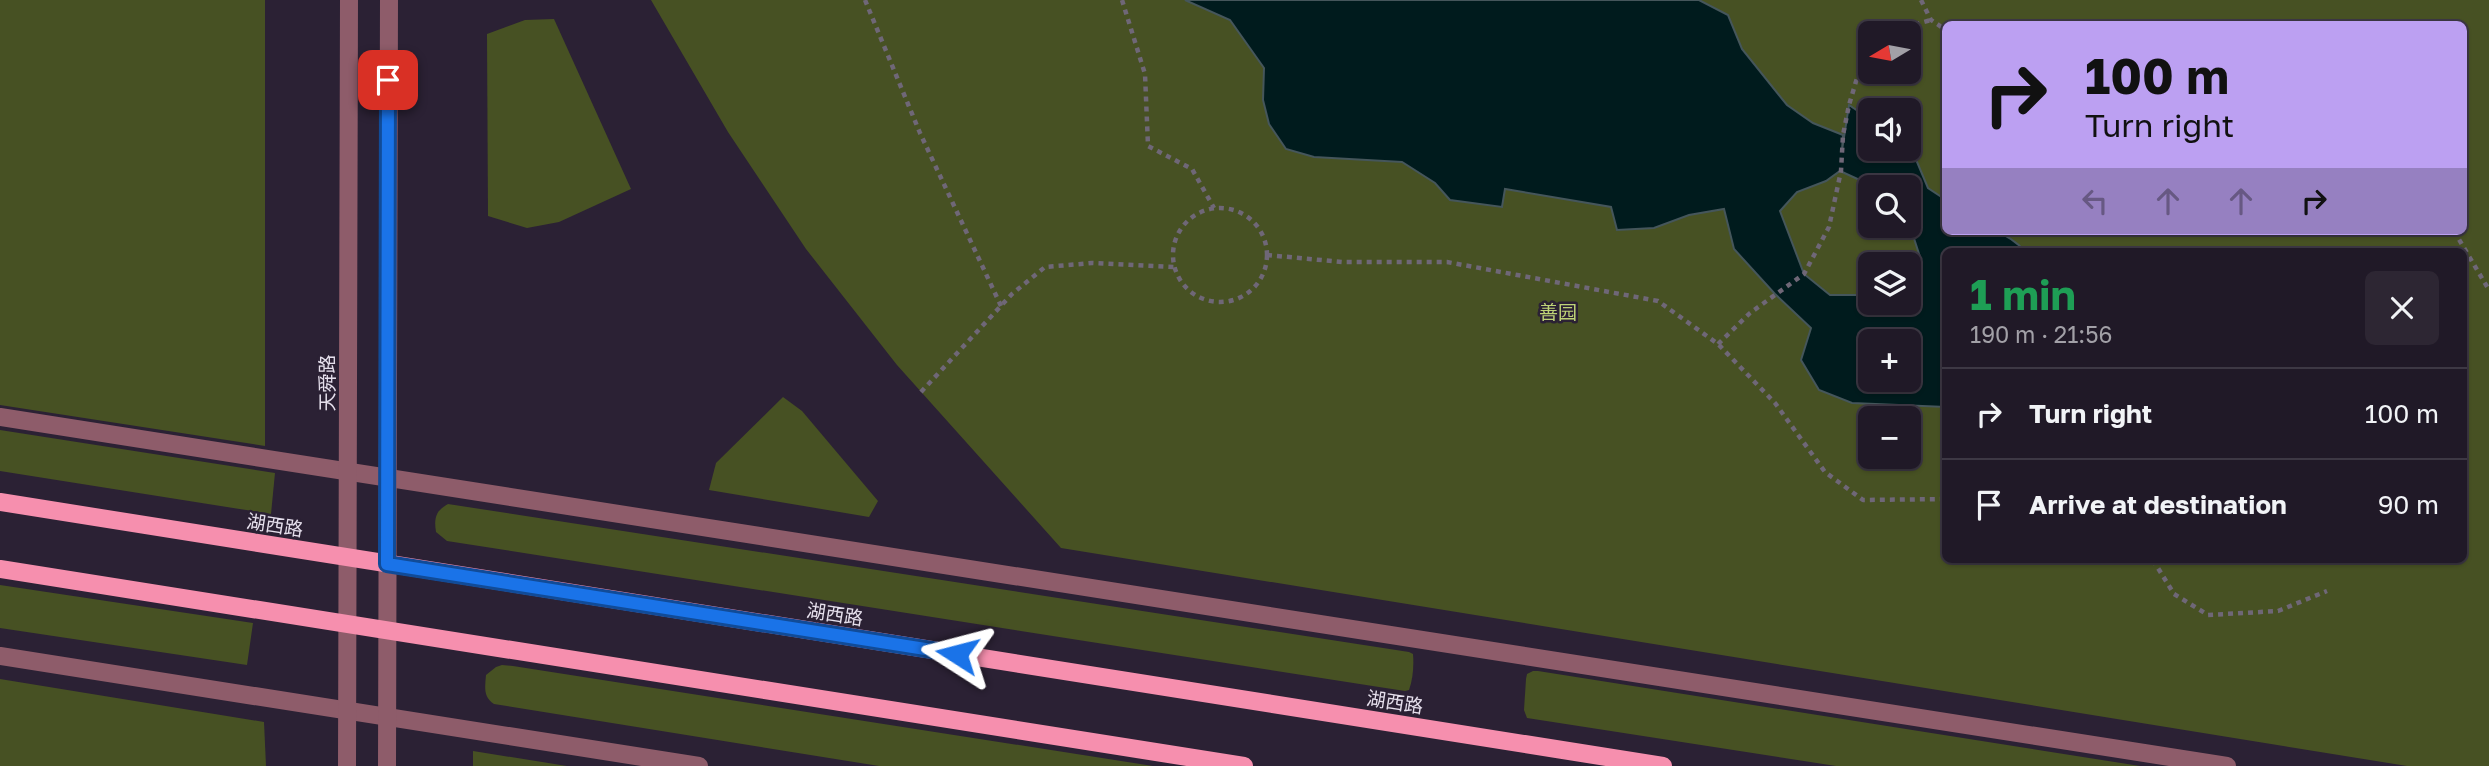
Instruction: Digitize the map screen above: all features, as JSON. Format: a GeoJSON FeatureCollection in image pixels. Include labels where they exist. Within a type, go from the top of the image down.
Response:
{"type":"FeatureCollection","features":[{"type":"Feature","properties":{"kind":"main road","name":"湖西路"},"geometry":{"type":"LineString","coordinates":[[0,502],[1663,766]]}},
{"type":"Feature","properties":{"kind":"main road"},"geometry":{"type":"LineString","coordinates":[[0,569],[1244,766]]}},
{"type":"Feature","properties":{"kind":"street","name":"天舜路"},"geometry":{"type":"LineString","coordinates":[[347,766],[349,0]]}},
{"type":"Feature","properties":{"kind":"street"},"geometry":{"type":"LineString","coordinates":[[387,766],[389,0]]}},
{"type":"Feature","properties":{"kind":"street"},"geometry":{"type":"LineString","coordinates":[[0,417],[2227,766]]}},
{"type":"Feature","properties":{"kind":"street"},"geometry":{"type":"LineString","coordinates":[[0,656],[699,766]]}},
{"type":"Feature","properties":{"kind":"path"},"geometry":{"type":"LineString","coordinates":[[865,0],[920,133],[1001,306]]}},
{"type":"Feature","properties":{"kind":"path"},"geometry":{"type":"LineString","coordinates":[[1122,0],[1144,74],[1148,146],[1192,169],[1214,208]]}},
{"type":"Feature","properties":{"kind":"path"},"geometry":{"type":"LineString","coordinates":[[1921,0],[1931,20],[1942,27]]}},
{"type":"Feature","properties":{"kind":"path"},"geometry":{"type":"LineString","coordinates":[[1922,23],[1931,20]]}},
{"type":"Feature","properties":{"kind":"path"},"geometry":{"type":"LineString","coordinates":[[1718,344],[1750,313],[1804,274],[1829,227],[1840,171],[1843,135],[1858,75]]}},
{"type":"Feature","properties":{"kind":"path"},"geometry":{"type":"LineString","coordinates":[[1214,208],[1230,209],[1244,215],[1256,226],[1264,240],[1267,255],[1265,270],[1258,283],[1247,294],[1233,301],[1218,302],[1203,300],[1185,286],[1174,267],[1172,251],[1185,222],[1214,208]]}},
{"type":"Feature","properties":{"kind":"path"},"geometry":{"type":"LineString","coordinates":[[2467,253],[2489,290]]}},
{"type":"Feature","properties":{"kind":"path"},"geometry":{"type":"LineString","coordinates":[[1267,255],[1342,262],[1447,262],[1658,300],[1718,344],[1775,403],[1825,472],[1863,500],[1942,499]]}},
{"type":"Feature","properties":{"kind":"path"},"geometry":{"type":"LineString","coordinates":[[921,392],[1001,306],[1045,267],[1092,263],[1174,267]]}},
{"type":"Feature","properties":{"kind":"path"},"geometry":{"type":"LineString","coordinates":[[2155,563],[2174,594],[2208,615],[2278,611],[2327,591]]}},
{"type":"Feature","properties":{"kind":"green space"},"geometry":{"type":"Polygon","coordinates":[[[0,0],[265,0],[265,446],[0,405],[0,0]]]}},
{"type":"Feature","properties":{"kind":"green space","name":"善园"},"geometry":{"type":"Polygon","coordinates":[[[651,0],[2489,0],[2489,766],[2407,766],[1061,548],[897,365],[806,249],[728,132],[651,0]]]}},
{"type":"Feature","properties":{"kind":"green space"},"geometry":{"type":"Polygon","coordinates":[[[554,19],[631,189],[559,222],[527,228],[488,216],[487,34],[525,20],[554,19]]]}},
{"type":"Feature","properties":{"kind":"green space"},"geometry":{"type":"Polygon","coordinates":[[[783,397],[802,411],[878,501],[869,517],[709,490],[716,463],[783,397]]]}},
{"type":"Feature","properties":{"kind":"green space"},"geometry":{"type":"Polygon","coordinates":[[[0,430],[275,473],[271,514],[0,471],[0,430]]]}},
{"type":"Feature","properties":{"kind":"green space"},"geometry":{"type":"Polygon","coordinates":[[[448,504],[1409,652],[1413,654],[1411,681],[1409,690],[1405,691],[447,541],[436,532],[435,523],[438,513],[448,504]]]}},
{"type":"Feature","properties":{"kind":"green space"},"geometry":{"type":"Polygon","coordinates":[[[0,585],[253,623],[247,665],[0,628],[0,585]]]}},
{"type":"Feature","properties":{"kind":"green space"},"geometry":{"type":"Polygon","coordinates":[[[502,665],[1153,766],[879,766],[494,704],[486,695],[486,675],[502,665]]]}},
{"type":"Feature","properties":{"kind":"green space"},"geometry":{"type":"Polygon","coordinates":[[[1533,671],[2140,766],[1836,766],[1527,718],[1524,710],[1526,679],[1527,674],[1533,671]]]}},
{"type":"Feature","properties":{"kind":"green space"},"geometry":{"type":"Polygon","coordinates":[[[0,679],[264,722],[266,766],[0,766],[0,679]]]}},
{"type":"Feature","properties":{"kind":"green space"},"geometry":{"type":"Polygon","coordinates":[[[473,751],[567,766],[473,766],[473,751]]]}},
{"type":"Feature","properties":{"kind":"shaded area"},"geometry":{"type":"Polygon","coordinates":[[[1185,0],[1699,0],[1728,15],[1742,49],[1787,105],[1813,123],[1843,135],[1842,150],[1849,105],[1858,111],[1858,161],[1917,161],[1928,188],[1942,197],[1942,235],[2004,235],[2022,248],[1942,248],[1942,407],[1852,403],[1819,390],[1801,360],[1811,328],[1734,249],[1724,209],[1689,215],[1654,228],[1617,230],[1611,207],[1505,189],[1502,207],[1450,200],[1435,183],[1402,162],[1314,157],[1286,149],[1269,124],[1263,100],[1264,68],[1230,20],[1185,0]],[[1840,171],[1826,181],[1797,192],[1780,211],[1804,274],[1830,295],[1858,295],[1858,315],[1921,315],[1921,252],[1918,252],[1914,238],[1921,238],[1921,175],[1858,175],[1858,179],[1840,171]]]}},
{"type":"Feature","properties":{"kind":"route"},"geometry":{"type":"LineString","coordinates":[[388,80],[387,564],[957,654]]}}]}
